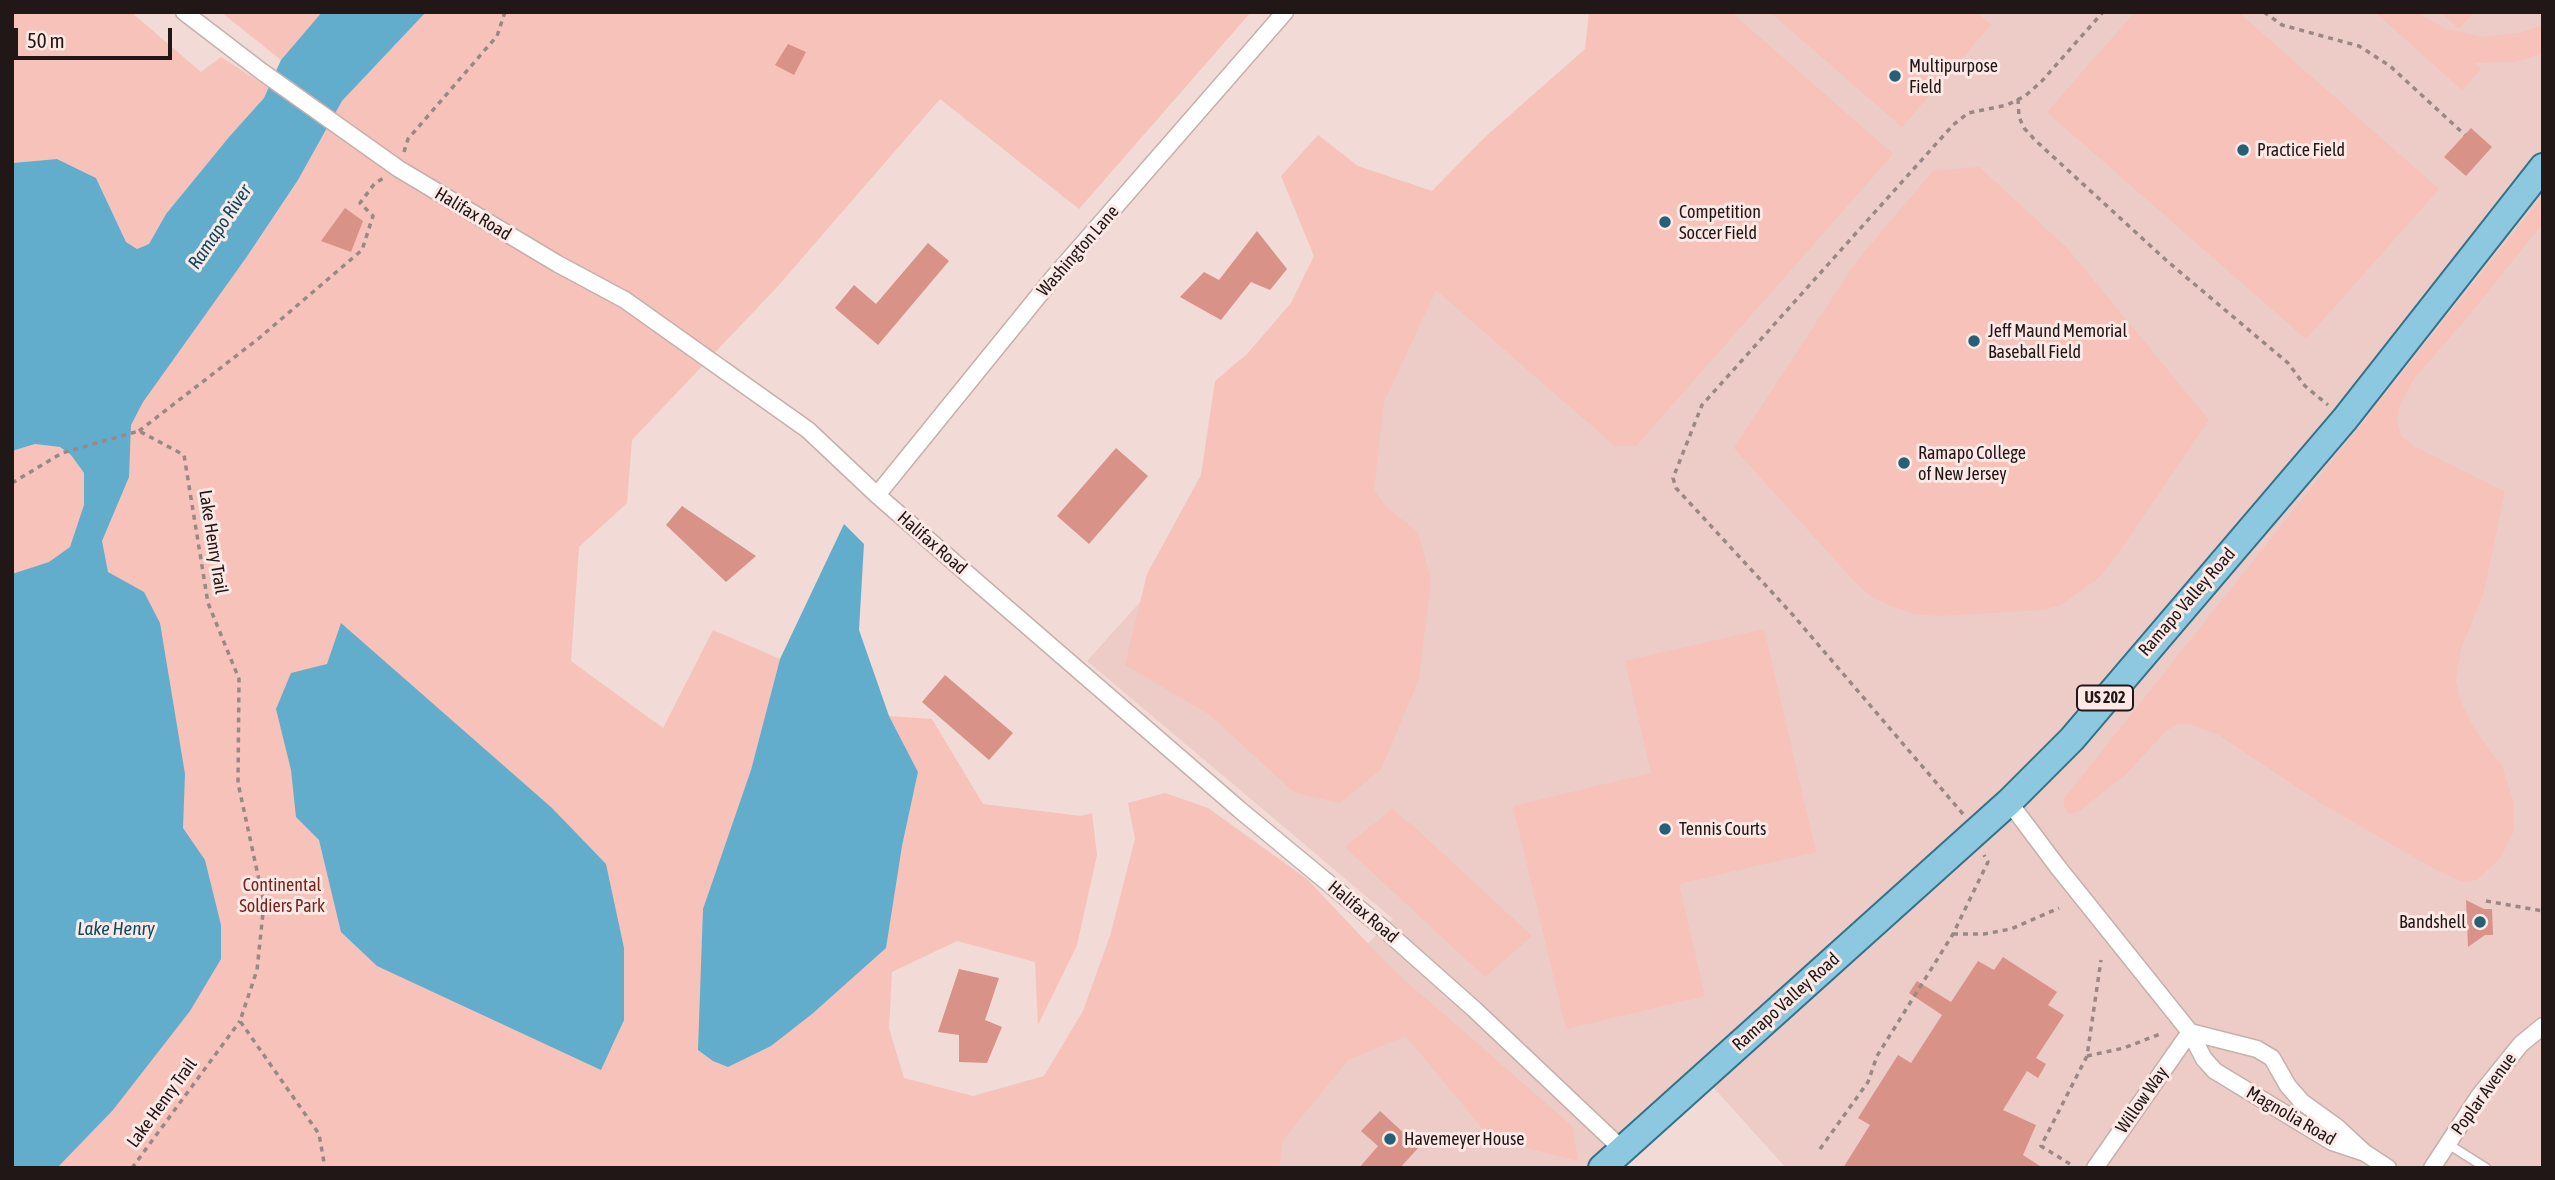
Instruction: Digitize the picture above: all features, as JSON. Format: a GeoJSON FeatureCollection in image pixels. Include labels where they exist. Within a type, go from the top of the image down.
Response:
{"type":"FeatureCollection","features":[{"type":"Feature","properties":{"kind":"main road","name":"Ramapo Valley Road"},"geometry":{"type":"LineString","coordinates":[[1602,1168],[2009,802],[2072,739],[2345,419],[2543,167]]}},
{"type":"Feature","properties":{"kind":"street","name":"Halifax Road"},"geometry":{"type":"LineString","coordinates":[[184,12],[261,71],[399,169],[558,264],[625,300],[808,430],[877,495],[1231,802],[1395,939],[1623,1150]]}},
{"type":"Feature","properties":{"kind":"street","name":"Washington Lane"},"geometry":{"type":"LineString","coordinates":[[877,495],[1053,278],[1285,12]]}},
{"type":"Feature","properties":{"kind":"street","name":"Magnolia Road"},"geometry":{"type":"LineString","coordinates":[[2009,802],[2190,1032],[2204,1059],[2215,1071],[2332,1142],[2365,1153]]}},
{"type":"Feature","properties":{"kind":"street","name":"Poplar Avenue"},"geometry":{"type":"LineString","coordinates":[[2431,1168],[2479,1096],[2521,1044],[2543,1026]]}},
{"type":"Feature","properties":{"kind":"street","name":"Magnolia Road"},"geometry":{"type":"LineString","coordinates":[[2190,1032],[2257,1049],[2272,1058],[2288,1086],[2302,1102],[2338,1128],[2365,1153]]}},
{"type":"Feature","properties":{"kind":"street","name":"Willow Way"},"geometry":{"type":"LineString","coordinates":[[2095,1168],[2190,1032]]}},
{"type":"Feature","properties":{"kind":"street"},"geometry":{"type":"LineString","coordinates":[[2365,1153],[2388,1168]]}},
{"type":"Feature","properties":{"kind":"lane"},"geometry":{"type":"LineString","coordinates":[[2448,1144],[2486,1168]]}},
{"type":"Feature","properties":{"kind":"path"},"geometry":{"type":"LineString","coordinates":[[12,483],[62,453],[136,432],[258,339],[362,250],[373,216],[360,203],[375,183],[399,169],[408,139],[497,36],[505,12]]}},
{"type":"Feature","properties":{"kind":"path"},"geometry":{"type":"LineString","coordinates":[[1962,813],[1792,614],[1676,488],[1673,478],[1702,405],[1953,125],[1968,113],[2007,105],[2041,82],[2103,12]]}},
{"type":"Feature","properties":{"kind":"path"},"geometry":{"type":"LineString","coordinates":[[2264,12],[2282,25],[2359,46],[2390,66],[2465,135]]}},
{"type":"Feature","properties":{"kind":"path"},"geometry":{"type":"LineString","coordinates":[[2018,99],[2019,117],[2024,128],[2036,141],[2167,261],[2288,363],[2305,386],[2345,419]]}},
{"type":"Feature","properties":{"kind":"path","name":"Lake Henry Trail"},"geometry":{"type":"LineString","coordinates":[[132,1168],[240,1021],[257,970],[264,903],[238,783],[239,679],[208,604],[184,456],[136,432]]}},
{"type":"Feature","properties":{"kind":"path"},"geometry":{"type":"LineString","coordinates":[[1820,1149],[1868,1083],[1877,1056],[1954,934],[1988,862]]}},
{"type":"Feature","properties":{"kind":"path"},"geometry":{"type":"LineString","coordinates":[[2486,901],[2543,911]]}},
{"type":"Feature","properties":{"kind":"path"},"geometry":{"type":"LineString","coordinates":[[1954,934],[1984,934],[2011,929],[2059,908]]}},
{"type":"Feature","properties":{"kind":"path"},"geometry":{"type":"LineString","coordinates":[[2070,1164],[2041,1146],[2087,1056],[2101,960]]}},
{"type":"Feature","properties":{"kind":"path"},"geometry":{"type":"LineString","coordinates":[[240,1021],[318,1134],[326,1168]]}},
{"type":"Feature","properties":{"kind":"path"},"geometry":{"type":"LineString","coordinates":[[2087,1056],[2124,1048],[2160,1034]]}},
{"type":"Feature","properties":{"kind":"shaded area","name":"Ramapo College of New Jersey"},"geometry":{"type":"Polygon","coordinates":[[[1670,12],[2543,12],[2543,1168],[1786,1168],[1704,1077],[1602,1168],[1136,1168],[1393,919],[1087,661],[1670,12]]]}},
{"type":"Feature","properties":{"kind":"green space"},"geometry":{"type":"Polygon","coordinates":[[[12,12],[131,12],[201,72],[221,57],[269,88],[264,98],[166,214],[149,244],[137,249],[126,242],[96,178],[57,159],[12,163],[12,12]]]}},
{"type":"Feature","properties":{"kind":"green space"},"geometry":{"type":"Polygon","coordinates":[[[221,12],[322,12],[281,60],[221,12]]]}},
{"type":"Feature","properties":{"kind":"green space","name":"Continental Soldiers Park"},"geometry":{"type":"Polygon","coordinates":[[[426,12],[1251,12],[1079,209],[940,99],[778,286],[632,440],[627,503],[579,547],[571,661],[663,728],[713,630],[780,659],[751,770],[703,914],[902,846],[918,772],[889,716],[932,719],[983,804],[1081,816],[1092,813],[1097,855],[1077,945],[1038,1025],[1035,962],[957,941],[892,972],[889,1028],[904,1078],[973,1096],[1044,1076],[1083,1011],[1110,936],[1135,839],[1128,803],[1165,793],[1208,808],[1307,879],[1393,970],[1572,1126],[1578,1161],[1491,1139],[1406,1036],[1348,1060],[1283,1140],[1279,1168],[12,1168],[12,451],[35,444],[60,447],[71,455],[84,473],[84,480],[248,255],[298,180],[342,101],[426,12]]]}},
{"type":"Feature","properties":{"kind":"green space"},"geometry":{"type":"Polygon","coordinates":[[[1589,12],[1731,12],[1893,154],[1636,446],[1615,446],[1436,290],[1384,402],[1374,489],[1386,507],[1418,532],[1431,580],[1419,679],[1381,769],[1340,803],[1295,793],[1210,715],[1125,665],[1147,574],[1201,475],[1215,381],[1247,354],[1291,303],[1314,256],[1281,176],[1318,135],[1358,166],[1432,191],[1484,138],[1585,49],[1589,12]]]}},
{"type":"Feature","properties":{"kind":"green space","name":"Multipurpose Field"},"geometry":{"type":"Polygon","coordinates":[[[1770,12],[1976,12],[1991,25],[1902,127],[1770,12]]]}},
{"type":"Feature","properties":{"kind":"green space","name":"Practice Field"},"geometry":{"type":"Polygon","coordinates":[[[2135,12],[2238,12],[2439,189],[2306,339],[2047,112],[2135,12]]]}},
{"type":"Feature","properties":{"kind":"green space"},"geometry":{"type":"Polygon","coordinates":[[[2375,12],[2416,12],[2446,29],[2482,37],[2519,33],[2543,25],[2543,54],[2514,62],[2474,63],[2481,69],[2462,90],[2375,12]]]}},
{"type":"Feature","properties":{"kind":"green space"},"geometry":{"type":"Polygon","coordinates":[[[2440,12],[2474,12],[2459,29],[2440,12]]]}},
{"type":"Feature","properties":{"kind":"green space","name":"Jeff Maund Memorial Baseball Field"},"geometry":{"type":"Polygon","coordinates":[[[1979,167],[2067,248],[2209,420],[2112,562],[2097,579],[2061,605],[2044,610],[1940,616],[1914,614],[1871,596],[1855,582],[1734,448],[1856,262],[1933,171],[1979,167]]]}},
{"type":"Feature","properties":{"kind":"green space"},"geometry":{"type":"Polygon","coordinates":[[[2543,196],[2543,223],[2466,319],[2415,377],[2400,404],[2397,421],[2401,436],[2413,446],[2505,492],[2483,595],[2461,649],[2456,681],[2462,705],[2477,733],[2502,766],[2513,801],[2514,831],[2501,857],[2477,880],[2462,882],[2324,805],[2219,735],[2189,724],[2178,724],[2166,731],[2126,774],[2078,812],[2069,814],[2064,807],[2064,799],[2543,196]]]}},
{"type":"Feature","properties":{"kind":"green space","name":"Tennis Courts"},"geometry":{"type":"Polygon","coordinates":[[[1764,629],[1816,852],[1679,884],[1705,996],[1566,1029],[1513,806],[1651,773],[1625,661],[1764,629]]]}},
{"type":"Feature","properties":{"kind":"green space"},"geometry":{"type":"Polygon","coordinates":[[[1392,809],[1532,936],[1485,977],[1345,847],[1392,809]]]}},
{"type":"Feature","properties":{"kind":"water"},"geometry":{"type":"Polygon","coordinates":[[[322,12],[426,12],[342,101],[298,180],[143,402],[131,425],[129,477],[102,541],[108,572],[144,592],[160,623],[185,774],[183,828],[205,860],[221,925],[221,959],[190,1011],[113,1110],[57,1168],[12,1168],[12,574],[49,562],[70,547],[84,505],[84,473],[71,455],[60,447],[35,444],[12,451],[12,163],[57,159],[96,178],[126,242],[137,249],[149,244],[166,214],[264,98],[281,60],[322,12]]]}},
{"type":"Feature","properties":{"kind":"water"},"geometry":{"type":"Polygon","coordinates":[[[844,524],[864,544],[859,630],[889,716],[918,772],[902,846],[886,948],[812,1014],[771,1046],[728,1067],[713,1061],[698,1050],[703,909],[751,770],[780,659],[844,524]]]}},
{"type":"Feature","properties":{"kind":"water"},"geometry":{"type":"Polygon","coordinates":[[[341,623],[552,808],[606,864],[624,948],[624,1020],[601,1070],[377,966],[341,932],[319,840],[296,817],[291,770],[276,709],[291,673],[327,664],[341,623]]]}},
{"type":"Feature","properties":{"kind":"building"},"geometry":{"type":"Polygon","coordinates":[[[788,44],[806,52],[794,75],[775,65],[788,44]]]}},
{"type":"Feature","properties":{"kind":"building"},"geometry":{"type":"Polygon","coordinates":[[[2471,128],[2492,147],[2466,176],[2444,157],[2471,128]]]}},
{"type":"Feature","properties":{"kind":"building"},"geometry":{"type":"Polygon","coordinates":[[[345,208],[363,221],[351,252],[321,241],[345,208]]]}},
{"type":"Feature","properties":{"kind":"building"},"geometry":{"type":"Polygon","coordinates":[[[1257,231],[1287,269],[1270,290],[1251,282],[1221,320],[1180,297],[1204,272],[1219,280],[1257,231]]]}},
{"type":"Feature","properties":{"kind":"building"},"geometry":{"type":"Polygon","coordinates":[[[928,243],[949,261],[878,345],[835,308],[854,285],[876,304],[928,243]]]}},
{"type":"Feature","properties":{"kind":"building"},"geometry":{"type":"Polygon","coordinates":[[[1116,448],[1148,476],[1089,544],[1057,516],[1116,448]]]}},
{"type":"Feature","properties":{"kind":"building"},"geometry":{"type":"Polygon","coordinates":[[[682,506],[756,556],[726,582],[666,525],[682,506]]]}},
{"type":"Feature","properties":{"kind":"building"},"geometry":{"type":"Polygon","coordinates":[[[945,675],[1013,733],[989,760],[922,702],[945,675]]]}},
{"type":"Feature","properties":{"kind":"building","name":"Bandshell"},"geometry":{"type":"Polygon","coordinates":[[[2466,900],[2484,909],[2492,909],[2493,935],[2485,935],[2468,947],[2466,900]]]}},
{"type":"Feature","properties":{"kind":"building"},"geometry":{"type":"Polygon","coordinates":[[[2003,957],[2057,992],[2048,1005],[2064,1015],[2036,1058],[2046,1064],[2038,1078],[2027,1071],[2003,1110],[2036,1125],[2023,1155],[2043,1168],[1843,1168],[1870,1125],[1858,1118],[1898,1055],[1911,1063],[1942,1015],[1909,993],[1917,981],[1951,1002],[1978,961],[1994,970],[2003,957]]]}},
{"type":"Feature","properties":{"kind":"building"},"geometry":{"type":"Polygon","coordinates":[[[959,969],[999,978],[985,1020],[1002,1027],[987,1063],[959,1062],[959,1035],[938,1032],[959,969]]]}},
{"type":"Feature","properties":{"kind":"building","name":"Havemeyer House"},"geometry":{"type":"Polygon","coordinates":[[[1380,1111],[1419,1147],[1400,1168],[1359,1168],[1378,1146],[1361,1131],[1380,1111]]]}},
{"type":"Feature","properties":{"kind":"place","name":"Multipurpose Field"},"geometry":{"type":"Point","coordinates":[1895,76]}},
{"type":"Feature","properties":{"kind":"place","name":"Practice Field"},"geometry":{"type":"Point","coordinates":[2243,150]}},
{"type":"Feature","properties":{"kind":"place","name":"Competition Soccer Field"},"geometry":{"type":"Point","coordinates":[1665,222]}},
{"type":"Feature","properties":{"kind":"place","name":"Jeff Maund Memorial Baseball Field"},"geometry":{"type":"Point","coordinates":[1974,341]}},
{"type":"Feature","properties":{"kind":"place","name":"Ramapo College of New Jersey"},"geometry":{"type":"Point","coordinates":[1904,463]}},
{"type":"Feature","properties":{"kind":"place","name":"Tennis Courts"},"geometry":{"type":"Point","coordinates":[1665,829]}},
{"type":"Feature","properties":{"kind":"place","name":"Bandshell"},"geometry":{"type":"Point","coordinates":[2480,922]}},
{"type":"Feature","properties":{"kind":"place","name":"Havemeyer House"},"geometry":{"type":"Point","coordinates":[1390,1139]}},
{"type":"Feature","properties":{"kind":"water label","name":"Ramapo River"},"geometry":{"type":"Point","coordinates":[220,227]}},
{"type":"Feature","properties":{"kind":"water label","name":"Lake Henry"},"geometry":{"type":"Point","coordinates":[116,929]}}]}
